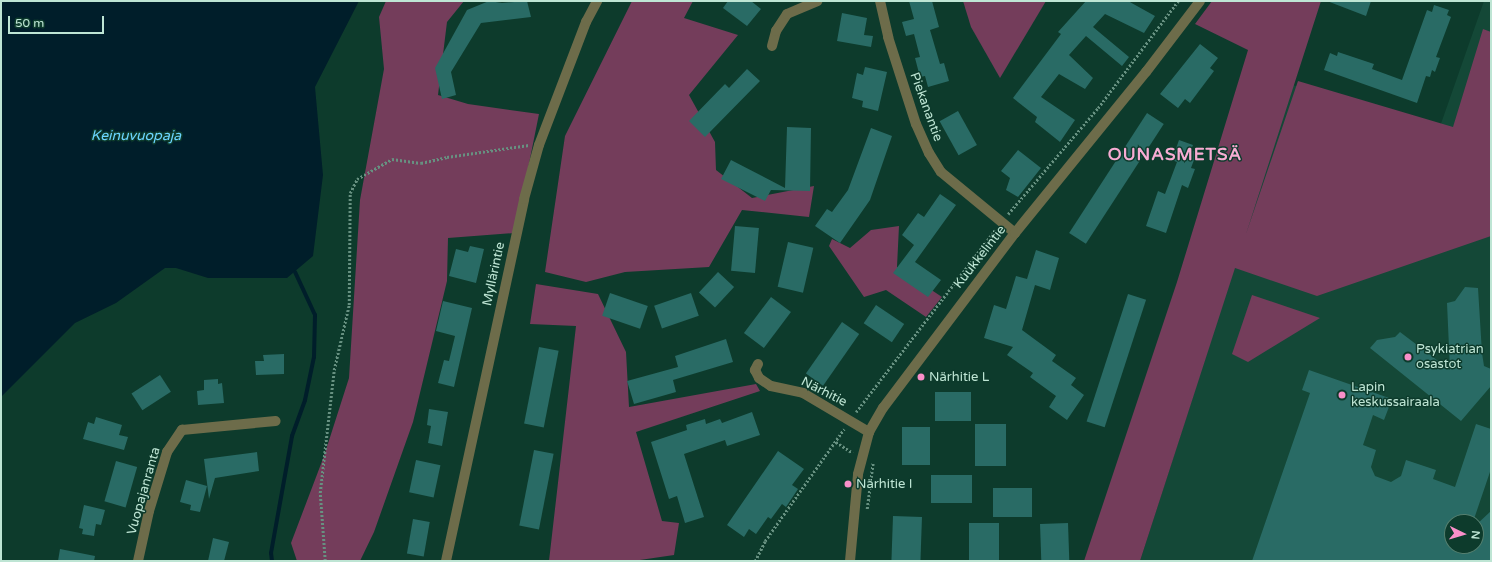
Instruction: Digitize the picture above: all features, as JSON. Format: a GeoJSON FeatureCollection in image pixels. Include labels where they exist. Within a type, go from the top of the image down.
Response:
{"type":"FeatureCollection","features":[{"type":"Feature","properties":{"kind":"street","name":"Myllärintie"},"geometry":{"type":"LineString","coordinates":[[446,561],[524,199],[539,145],[586,22],[597,1]]}},
{"type":"Feature","properties":{"kind":"street"},"geometry":{"type":"LineString","coordinates":[[772,46],[776,31],[787,14],[817,1]]}},
{"type":"Feature","properties":{"kind":"street","name":"Piekanantie"},"geometry":{"type":"LineString","coordinates":[[880,1],[888,37],[914,117],[929,153],[940,172],[1015,233]]}},
{"type":"Feature","properties":{"kind":"street","name":"Kuukkelintie"},"geometry":{"type":"LineString","coordinates":[[850,561],[858,474],[869,432],[883,408],[918,358],[1015,233],[1146,72],[1200,1]]}},
{"type":"Feature","properties":{"kind":"street","name":"Närhitie"},"geometry":{"type":"LineString","coordinates":[[758,364],[755,370],[759,378],[771,386],[803,393],[869,432]]}},
{"type":"Feature","properties":{"kind":"street","name":"Vuopajanranta"},"geometry":{"type":"LineString","coordinates":[[138,561],[149,511],[166,452],[182,430],[276,421]]}},
{"type":"Feature","properties":{"kind":"path"},"geometry":{"type":"LineString","coordinates":[[755,561],[765,541],[850,420],[1002,221],[1098,108],[1178,1]]}},
{"type":"Feature","properties":{"kind":"path"},"geometry":{"type":"LineString","coordinates":[[325,561],[320,493],[334,370],[349,305],[350,193],[357,179],[392,159],[421,163],[447,157],[539,145]]}},
{"type":"Feature","properties":{"kind":"path"},"geometry":{"type":"LineString","coordinates":[[836,442],[854,454]]}},
{"type":"Feature","properties":{"kind":"path"},"geometry":{"type":"LineString","coordinates":[[866,517],[874,465],[869,458]]}},
{"type":"Feature","properties":{"kind":"shaded area"},"geometry":{"type":"Polygon","coordinates":[[[386,1],[464,1],[447,22],[438,95],[468,104],[539,114],[515,233],[448,238],[447,281],[413,422],[374,532],[360,561],[297,561],[291,543],[324,456],[349,378],[360,200],[384,69],[379,17],[386,1]]]}},
{"type":"Feature","properties":{"kind":"shaded area"},"geometry":{"type":"Polygon","coordinates":[[[632,1],[693,1],[684,18],[738,35],[689,95],[715,142],[716,170],[752,198],[814,186],[809,217],[742,210],[709,267],[625,272],[586,282],[545,272],[565,136],[632,1]]]}},
{"type":"Feature","properties":{"kind":"shaded area"},"geometry":{"type":"Polygon","coordinates":[[[963,1],[1046,1],[1000,78],[971,27],[963,1]]]}},
{"type":"Feature","properties":{"kind":"shaded area"},"geometry":{"type":"Polygon","coordinates":[[[1212,1],[1321,1],[1246,234],[1298,81],[1453,127],[1483,29],[1491,32],[1491,236],[1317,296],[1235,268],[1140,561],[1084,561],[1177,282],[1248,50],[1195,24],[1212,1]]]}},
{"type":"Feature","properties":{"kind":"shaded area","name":"Lapin keskussairaala"},"geometry":{"type":"Polygon","coordinates":[[[1484,1],[1491,1],[1491,561],[1140,561],[1293,85],[1437,135],[1484,1]]]}},
{"type":"Feature","properties":{"kind":"shaded area"},"geometry":{"type":"Polygon","coordinates":[[[899,226],[897,267],[942,297],[926,317],[886,290],[864,297],[829,246],[832,239],[850,248],[871,230],[899,226]]]}},
{"type":"Feature","properties":{"kind":"shaded area"},"geometry":{"type":"Polygon","coordinates":[[[536,284],[598,294],[626,352],[629,407],[756,384],[760,391],[636,432],[662,521],[679,523],[674,555],[633,561],[549,561],[576,326],[530,324],[536,284]]]}},
{"type":"Feature","properties":{"kind":"shaded area"},"geometry":{"type":"Polygon","coordinates":[[[1252,295],[1320,318],[1248,362],[1232,354],[1252,295]]]}},
{"type":"Feature","properties":{"kind":"water","name":"Keinuvuopaja"},"geometry":{"type":"Polygon","coordinates":[[[1,1],[359,1],[315,87],[323,175],[313,256],[287,278],[208,278],[176,268],[165,268],[116,303],[75,323],[1,397],[1,1]]]}},
{"type":"Feature","properties":{"kind":"building"},"geometry":{"type":"Polygon","coordinates":[[[489,1],[502,3],[527,1],[531,17],[481,23],[451,72],[456,95],[442,99],[435,68],[467,10],[489,1]]]}},
{"type":"Feature","properties":{"kind":"building"},"geometry":{"type":"Polygon","coordinates":[[[728,1],[751,1],[761,9],[747,26],[723,8],[728,1]]]}},
{"type":"Feature","properties":{"kind":"building"},"geometry":{"type":"Polygon","coordinates":[[[909,1],[932,1],[939,27],[930,30],[940,64],[944,63],[949,81],[928,87],[925,76],[920,77],[915,58],[920,57],[914,34],[906,36],[902,22],[914,19],[909,1]]]}},
{"type":"Feature","properties":{"kind":"building"},"geometry":{"type":"Polygon","coordinates":[[[1086,1],[1128,1],[1155,16],[1144,33],[1105,14],[1093,27],[1129,57],[1122,66],[1086,36],[1069,55],[1093,78],[1085,89],[1059,74],[1041,97],[1075,120],[1060,142],[1035,122],[1037,117],[1013,98],[1061,34],[1058,32],[1086,1]]]}},
{"type":"Feature","properties":{"kind":"building"},"geometry":{"type":"Polygon","coordinates":[[[1327,1],[1371,1],[1366,16],[1327,1]]]}},
{"type":"Feature","properties":{"kind":"building"},"geometry":{"type":"Polygon","coordinates":[[[1434,5],[1449,10],[1447,15],[1451,17],[1436,57],[1440,58],[1435,72],[1432,70],[1430,77],[1426,76],[1417,103],[1324,70],[1330,53],[1337,56],[1338,52],[1374,64],[1372,69],[1402,80],[1427,10],[1432,12],[1434,5]]]}},
{"type":"Feature","properties":{"kind":"building"},"geometry":{"type":"Polygon","coordinates":[[[842,13],[867,18],[864,35],[873,36],[871,47],[837,41],[842,13]]]}},
{"type":"Feature","properties":{"kind":"building"},"geometry":{"type":"Polygon","coordinates":[[[1200,44],[1218,58],[1210,68],[1214,71],[1190,103],[1185,99],[1178,108],[1160,94],[1200,44]]]}},
{"type":"Feature","properties":{"kind":"building"},"geometry":{"type":"Polygon","coordinates":[[[865,67],[887,72],[878,111],[862,107],[863,101],[852,98],[857,73],[863,75],[865,67]]]}},
{"type":"Feature","properties":{"kind":"building"},"geometry":{"type":"Polygon","coordinates":[[[747,69],[760,81],[705,137],[689,121],[725,84],[729,88],[747,69]]]}},
{"type":"Feature","properties":{"kind":"building"},"geometry":{"type":"Polygon","coordinates":[[[958,111],[977,145],[959,155],[940,121],[958,111]]]}},
{"type":"Feature","properties":{"kind":"building"},"geometry":{"type":"Polygon","coordinates":[[[1147,113],[1164,124],[1086,244],[1069,233],[1147,113]]]}},
{"type":"Feature","properties":{"kind":"building"},"geometry":{"type":"Polygon","coordinates":[[[787,127],[811,128],[810,191],[771,190],[765,201],[721,179],[731,160],[785,188],[787,127]]]}},
{"type":"Feature","properties":{"kind":"building"},"geometry":{"type":"Polygon","coordinates":[[[871,128],[892,136],[870,200],[840,243],[815,226],[827,209],[832,212],[848,190],[871,128]]]}},
{"type":"Feature","properties":{"kind":"building"},"geometry":{"type":"Polygon","coordinates":[[[1179,140],[1193,145],[1191,150],[1197,152],[1191,168],[1195,169],[1188,188],[1182,185],[1166,233],[1146,226],[1158,191],[1165,194],[1177,162],[1172,160],[1179,140]]]}},
{"type":"Feature","properties":{"kind":"building"},"geometry":{"type":"Polygon","coordinates":[[[1018,150],[1041,168],[1018,197],[1006,190],[1010,178],[1001,171],[1018,150]]]}},
{"type":"Feature","properties":{"kind":"building"},"geometry":{"type":"Polygon","coordinates":[[[940,194],[956,205],[915,262],[941,280],[928,297],[893,273],[914,245],[902,235],[918,213],[924,217],[940,194]]]}},
{"type":"Feature","properties":{"kind":"building"},"geometry":{"type":"Polygon","coordinates":[[[735,226],[759,228],[755,273],[731,271],[735,226]]]}},
{"type":"Feature","properties":{"kind":"building"},"geometry":{"type":"Polygon","coordinates":[[[788,242],[813,248],[803,293],[778,287],[788,242]]]}},
{"type":"Feature","properties":{"kind":"building"},"geometry":{"type":"Polygon","coordinates":[[[470,246],[484,249],[476,283],[449,276],[456,249],[468,252],[470,246]]]}},
{"type":"Feature","properties":{"kind":"building"},"geometry":{"type":"Polygon","coordinates":[[[1036,250],[1059,258],[1050,290],[1035,285],[1022,330],[1056,355],[1052,361],[1076,378],[1071,385],[1084,395],[1067,420],[1049,407],[1056,396],[1030,377],[1033,373],[1007,355],[1013,347],[984,338],[994,305],[1006,309],[1016,276],[1027,279],[1036,250]]]}},
{"type":"Feature","properties":{"kind":"building"},"geometry":{"type":"Polygon","coordinates":[[[718,272],[734,287],[715,307],[699,292],[718,272]]]}},
{"type":"Feature","properties":{"kind":"building","name":"Psykiatrian osastot"},"geometry":{"type":"Polygon","coordinates":[[[1465,287],[1478,288],[1482,353],[1484,366],[1491,369],[1491,386],[1461,421],[1370,348],[1377,340],[1395,337],[1400,332],[1450,370],[1447,303],[1455,301],[1465,287]]]}},
{"type":"Feature","properties":{"kind":"building"},"geometry":{"type":"Polygon","coordinates":[[[610,293],[648,306],[640,329],[602,316],[610,293]]]}},
{"type":"Feature","properties":{"kind":"building"},"geometry":{"type":"Polygon","coordinates":[[[691,293],[699,316],[662,328],[654,306],[691,293]]]}},
{"type":"Feature","properties":{"kind":"building"},"geometry":{"type":"Polygon","coordinates":[[[1128,294],[1146,300],[1105,427],[1087,421],[1128,294]]]}},
{"type":"Feature","properties":{"kind":"building"},"geometry":{"type":"Polygon","coordinates":[[[771,297],[791,312],[764,348],[744,333],[771,297]]]}},
{"type":"Feature","properties":{"kind":"building"},"geometry":{"type":"Polygon","coordinates":[[[443,301],[472,308],[454,387],[438,383],[444,360],[449,361],[455,336],[436,331],[443,301]]]}},
{"type":"Feature","properties":{"kind":"building"},"geometry":{"type":"Polygon","coordinates":[[[876,305],[904,324],[892,342],[864,323],[876,305]]]}},
{"type":"Feature","properties":{"kind":"building"},"geometry":{"type":"Polygon","coordinates":[[[842,322],[859,334],[823,386],[806,374],[842,322]]]}},
{"type":"Feature","properties":{"kind":"building"},"geometry":{"type":"Polygon","coordinates":[[[726,339],[733,362],[673,380],[676,392],[634,404],[627,381],[678,367],[675,356],[726,339]]]}},
{"type":"Feature","properties":{"kind":"building"},"geometry":{"type":"Polygon","coordinates":[[[539,347],[559,351],[544,427],[524,424],[539,347]]]}},
{"type":"Feature","properties":{"kind":"building"},"geometry":{"type":"Polygon","coordinates":[[[284,354],[284,374],[256,375],[255,361],[264,361],[263,355],[284,354]]]}},
{"type":"Feature","properties":{"kind":"building"},"geometry":{"type":"Polygon","coordinates":[[[1309,370],[1392,399],[1384,420],[1373,415],[1363,445],[1376,450],[1371,467],[1375,476],[1391,482],[1401,476],[1406,460],[1436,470],[1433,479],[1455,487],[1476,424],[1491,429],[1491,469],[1476,514],[1444,514],[1444,554],[1484,554],[1484,518],[1491,511],[1491,561],[1252,561],[1310,393],[1302,390],[1309,370]]]}},
{"type":"Feature","properties":{"kind":"building"},"geometry":{"type":"Polygon","coordinates":[[[160,375],[171,392],[142,410],[131,394],[160,375]]]}},
{"type":"Feature","properties":{"kind":"building"},"geometry":{"type":"Polygon","coordinates":[[[218,379],[218,384],[222,383],[224,403],[198,405],[197,391],[204,390],[204,380],[218,379]]]}},
{"type":"Feature","properties":{"kind":"building"},"geometry":{"type":"Polygon","coordinates":[[[935,392],[971,392],[971,421],[935,421],[935,392]]]}},
{"type":"Feature","properties":{"kind":"building"},"geometry":{"type":"Polygon","coordinates":[[[429,409],[448,412],[442,446],[428,443],[431,426],[427,425],[429,409]]]}},
{"type":"Feature","properties":{"kind":"building"},"geometry":{"type":"Polygon","coordinates":[[[752,412],[760,435],[727,446],[725,440],[684,454],[704,517],[685,523],[677,496],[669,499],[651,442],[687,430],[686,425],[705,419],[706,424],[720,419],[722,423],[752,412]]]}},
{"type":"Feature","properties":{"kind":"building"},"geometry":{"type":"Polygon","coordinates":[[[96,417],[122,425],[119,435],[128,437],[124,450],[83,439],[88,422],[94,424],[96,417]]]}},
{"type":"Feature","properties":{"kind":"building"},"geometry":{"type":"Polygon","coordinates":[[[975,424],[1006,424],[1006,466],[975,466],[975,424]]]}},
{"type":"Feature","properties":{"kind":"building"},"geometry":{"type":"Polygon","coordinates":[[[902,427],[930,427],[930,465],[902,465],[902,427]]]}},
{"type":"Feature","properties":{"kind":"building"},"geometry":{"type":"Polygon","coordinates":[[[534,450],[554,454],[539,529],[519,526],[534,450]]]}},
{"type":"Feature","properties":{"kind":"building"},"geometry":{"type":"Polygon","coordinates":[[[778,451],[804,469],[792,485],[798,489],[786,507],[782,504],[771,519],[768,517],[756,534],[749,529],[744,537],[727,525],[778,451]]]}},
{"type":"Feature","properties":{"kind":"building"},"geometry":{"type":"Polygon","coordinates":[[[257,452],[259,471],[215,478],[209,499],[204,459],[257,452]]]}},
{"type":"Feature","properties":{"kind":"building"},"geometry":{"type":"Polygon","coordinates":[[[416,460],[440,465],[434,497],[409,492],[416,460]]]}},
{"type":"Feature","properties":{"kind":"building"},"geometry":{"type":"Polygon","coordinates":[[[116,461],[137,467],[126,507],[104,501],[116,461]]]}},
{"type":"Feature","properties":{"kind":"building"},"geometry":{"type":"Polygon","coordinates":[[[931,475],[972,475],[972,503],[931,503],[931,475]]]}},
{"type":"Feature","properties":{"kind":"building"},"geometry":{"type":"Polygon","coordinates":[[[186,480],[207,486],[200,512],[190,510],[191,505],[180,502],[186,480]]]}},
{"type":"Feature","properties":{"kind":"building"},"geometry":{"type":"Polygon","coordinates":[[[993,488],[1032,488],[1032,517],[993,517],[993,488]]]}},
{"type":"Feature","properties":{"kind":"building"},"geometry":{"type":"Polygon","coordinates":[[[84,505],[105,510],[101,525],[96,524],[94,536],[82,534],[83,529],[79,528],[84,505]]]}},
{"type":"Feature","properties":{"kind":"building"},"geometry":{"type":"Polygon","coordinates":[[[893,516],[922,517],[920,561],[891,561],[893,516]]]}},
{"type":"Feature","properties":{"kind":"building"},"geometry":{"type":"Polygon","coordinates":[[[413,519],[430,522],[424,556],[407,553],[413,519]]]}},
{"type":"Feature","properties":{"kind":"building"},"geometry":{"type":"Polygon","coordinates":[[[969,523],[999,523],[999,561],[969,561],[969,523]]]}},
{"type":"Feature","properties":{"kind":"building"},"geometry":{"type":"Polygon","coordinates":[[[1068,523],[1069,561],[1041,561],[1040,524],[1068,523]]]}},
{"type":"Feature","properties":{"kind":"building"},"geometry":{"type":"Polygon","coordinates":[[[213,538],[229,542],[224,561],[208,561],[213,538]]]}},
{"type":"Feature","properties":{"kind":"building"},"geometry":{"type":"Polygon","coordinates":[[[60,549],[95,556],[94,561],[58,561],[60,549]]]}},
{"type":"Feature","properties":{"kind":"waterway"},"geometry":{"type":"LineString","coordinates":[[272,561],[271,553],[292,436],[305,400],[314,357],[315,315],[295,272]]}},
{"type":"Feature","properties":{"kind":"place","name":"Psykiatrian osastot"},"geometry":{"type":"Point","coordinates":[1408,357]}},
{"type":"Feature","properties":{"kind":"place","name":"Närhitie L"},"geometry":{"type":"Point","coordinates":[921,377]}},
{"type":"Feature","properties":{"kind":"place","name":"Lapin keskussairaala"},"geometry":{"type":"Point","coordinates":[1342,395]}},
{"type":"Feature","properties":{"kind":"place","name":"Närhitie I"},"geometry":{"type":"Point","coordinates":[848,484]}},
{"type":"Feature","properties":{"kind":"district","name":"OUNASMETSÄ"},"geometry":{"type":"Point","coordinates":[1175,155]}}]}
